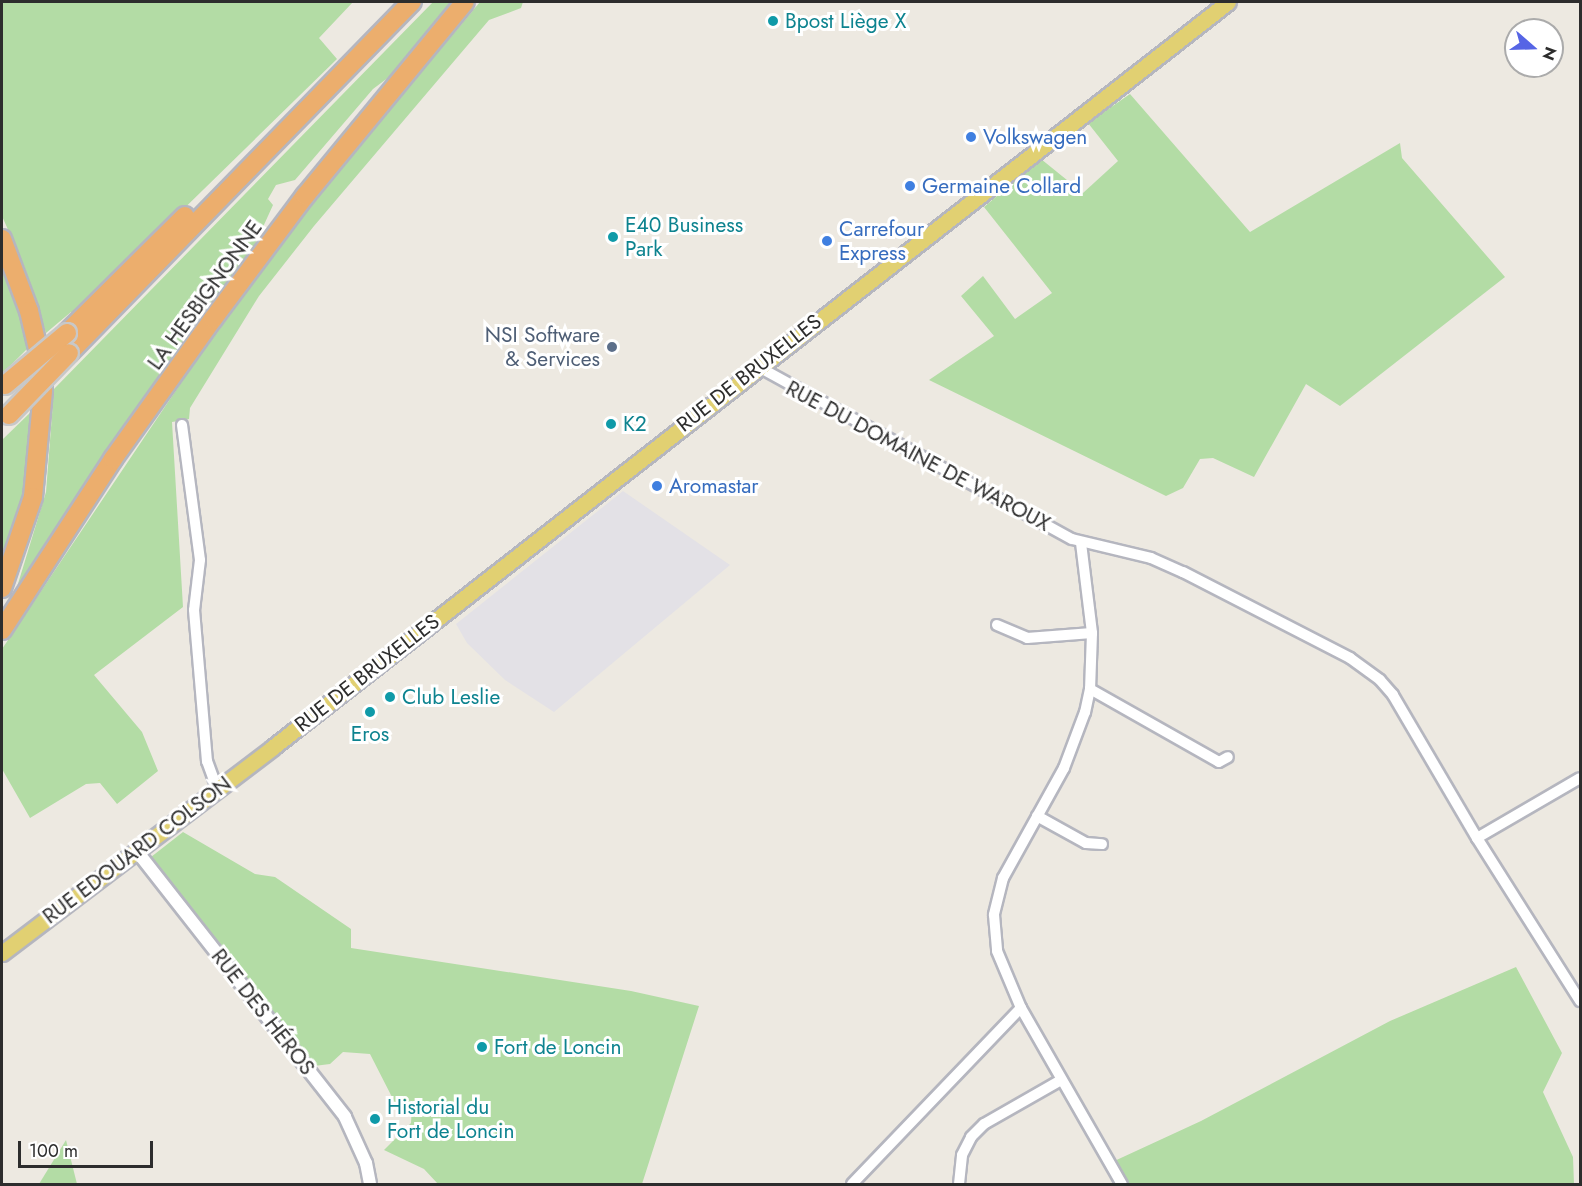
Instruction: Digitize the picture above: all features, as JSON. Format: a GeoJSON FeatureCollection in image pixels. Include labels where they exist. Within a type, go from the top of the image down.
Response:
{"type":"FeatureCollection","features":[{"type":"Feature","properties":{"kind":"highway"},"geometry":{"type":"LineString","coordinates":[[5,418],[412,2]]}},
{"type":"Feature","properties":{"kind":"highway","name":"LA HESBIGNONNE"},"geometry":{"type":"LineString","coordinates":[[2,630],[113,459],[213,319],[305,196],[465,2]]}},
{"type":"Feature","properties":{"kind":"highway"},"geometry":{"type":"LineString","coordinates":[[3,386],[67,333],[377,27],[396,18]]}},
{"type":"Feature","properties":{"kind":"highway"},"geometry":{"type":"LineString","coordinates":[[2,239],[29,311],[42,366],[43,391],[33,497],[2,588]]}},
{"type":"Feature","properties":{"kind":"main road","name":"RUE DE BRUXELLES"},"geometry":{"type":"LineString","coordinates":[[273,747],[757,366],[1228,2]]}},
{"type":"Feature","properties":{"kind":"main road","name":"RUE EDOUARD COLSON"},"geometry":{"type":"LineString","coordinates":[[2,953],[273,747]]}},
{"type":"Feature","properties":{"kind":"street","name":"RUE DU DOMAINE DE WAROUX"},"geometry":{"type":"LineString","coordinates":[[757,366],[1081,543],[1151,558],[1350,658],[1380,680],[1414,730],[1477,838],[1581,1001]]}},
{"type":"Feature","properties":{"kind":"street"},"geometry":{"type":"LineString","coordinates":[[182,424],[200,560],[194,610],[207,761],[217,788]]}},
{"type":"Feature","properties":{"kind":"street"},"geometry":{"type":"LineString","coordinates":[[1081,543],[1092,633],[1090,689],[1076,743],[1003,878],[994,915],[997,951],[1021,1008],[1122,1185]]}},
{"type":"Feature","properties":{"kind":"street"},"geometry":{"type":"LineString","coordinates":[[997,625],[1027,638],[1092,633]]}},
{"type":"Feature","properties":{"kind":"street"},"geometry":{"type":"LineString","coordinates":[[1090,689],[1219,762],[1228,757]]}},
{"type":"Feature","properties":{"kind":"street"},"geometry":{"type":"LineString","coordinates":[[1477,838],[1581,778]]}},
{"type":"Feature","properties":{"kind":"street"},"geometry":{"type":"LineString","coordinates":[[1037,816],[1086,843],[1102,844]]}},
{"type":"Feature","properties":{"kind":"street","name":"RUE DES HÉROS"},"geometry":{"type":"LineString","coordinates":[[136,850],[345,1117],[366,1163],[370,1185]]}},
{"type":"Feature","properties":{"kind":"street"},"geometry":{"type":"LineString","coordinates":[[852,1185],[1021,1008]]}},
{"type":"Feature","properties":{"kind":"street"},"geometry":{"type":"LineString","coordinates":[[959,1185],[962,1155],[971,1137],[984,1124],[1061,1080]]}},
{"type":"Feature","properties":{"kind":"shaded area"},"geometry":{"type":"Polygon","coordinates":[[[623,491],[730,565],[554,712],[505,680],[467,643],[456,624],[623,491]]]}},
{"type":"Feature","properties":{"kind":"green space"},"geometry":{"type":"Polygon","coordinates":[[[2,2],[353,2],[319,38],[337,59],[75,315],[71,312],[46,333],[24,266],[2,216],[2,2]]]}},
{"type":"Feature","properties":{"kind":"green space"},"geometry":{"type":"Polygon","coordinates":[[[433,2],[456,2],[397,71],[373,89],[295,180],[276,185],[268,199],[273,205],[248,260],[17,587],[46,492],[54,389],[433,2]]]}},
{"type":"Feature","properties":{"kind":"green space"},"geometry":{"type":"Polygon","coordinates":[[[480,2],[523,2],[521,8],[489,20],[314,226],[259,296],[190,408],[189,419],[172,422],[183,607],[94,675],[142,732],[158,771],[117,804],[100,783],[86,784],[30,818],[2,769],[2,649],[191,368],[315,199],[480,2]]]}},
{"type":"Feature","properties":{"kind":"green space"},"geometry":{"type":"Polygon","coordinates":[[[1130,94],[1250,232],[1400,143],[1402,158],[1505,277],[1340,406],[1306,384],[1254,477],[1213,458],[1200,459],[1183,488],[1166,496],[929,380],[994,336],[961,296],[983,276],[1015,319],[1052,293],[984,207],[1041,159],[1083,193],[1118,161],[1088,123],[1130,94]]]}},
{"type":"Feature","properties":{"kind":"green space"},"geometry":{"type":"Polygon","coordinates":[[[2,251],[31,345],[2,374],[2,251]]]}},
{"type":"Feature","properties":{"kind":"green space"},"geometry":{"type":"Polygon","coordinates":[[[36,407],[30,484],[2,572],[2,440],[36,407]]]}},
{"type":"Feature","properties":{"kind":"green space"},"geometry":{"type":"Polygon","coordinates":[[[183,832],[255,874],[275,877],[351,929],[351,948],[631,991],[699,1006],[642,1184],[438,1184],[424,1169],[384,1150],[411,1123],[412,1105],[403,1110],[394,1101],[370,1054],[343,1052],[330,1064],[306,1067],[151,857],[183,832]]]}},
{"type":"Feature","properties":{"kind":"green space"},"geometry":{"type":"Polygon","coordinates":[[[1516,967],[1562,1053],[1543,1092],[1573,1157],[1574,1184],[1123,1184],[1110,1163],[1201,1121],[1390,1021],[1516,967]]]}},
{"type":"Feature","properties":{"kind":"green space"},"geometry":{"type":"Polygon","coordinates":[[[66,1140],[77,1184],[39,1184],[66,1140]]]}},
{"type":"Feature","properties":{"kind":"place","name":"Bpost Liège X"},"geometry":{"type":"Point","coordinates":[773,21]}},
{"type":"Feature","properties":{"kind":"place","name":"Volkswagen"},"geometry":{"type":"Point","coordinates":[971,137]}},
{"type":"Feature","properties":{"kind":"place","name":"Germaine Collard"},"geometry":{"type":"Point","coordinates":[910,186]}},
{"type":"Feature","properties":{"kind":"place","name":"E40 Business Park"},"geometry":{"type":"Point","coordinates":[613,237]}},
{"type":"Feature","properties":{"kind":"place","name":"Carrefour Express"},"geometry":{"type":"Point","coordinates":[827,241]}},
{"type":"Feature","properties":{"kind":"place","name":"NSI Software & Services"},"geometry":{"type":"Point","coordinates":[612,347]}},
{"type":"Feature","properties":{"kind":"place","name":"K2"},"geometry":{"type":"Point","coordinates":[611,424]}},
{"type":"Feature","properties":{"kind":"place","name":"Aromastar"},"geometry":{"type":"Point","coordinates":[657,486]}},
{"type":"Feature","properties":{"kind":"place","name":"Club Leslie"},"geometry":{"type":"Point","coordinates":[390,697]}},
{"type":"Feature","properties":{"kind":"place","name":"Eros"},"geometry":{"type":"Point","coordinates":[370,712]}},
{"type":"Feature","properties":{"kind":"place","name":"Fort de Loncin"},"geometry":{"type":"Point","coordinates":[482,1047]}},
{"type":"Feature","properties":{"kind":"place","name":"Historial du Fort de Loncin"},"geometry":{"type":"Point","coordinates":[375,1119]}}]}
